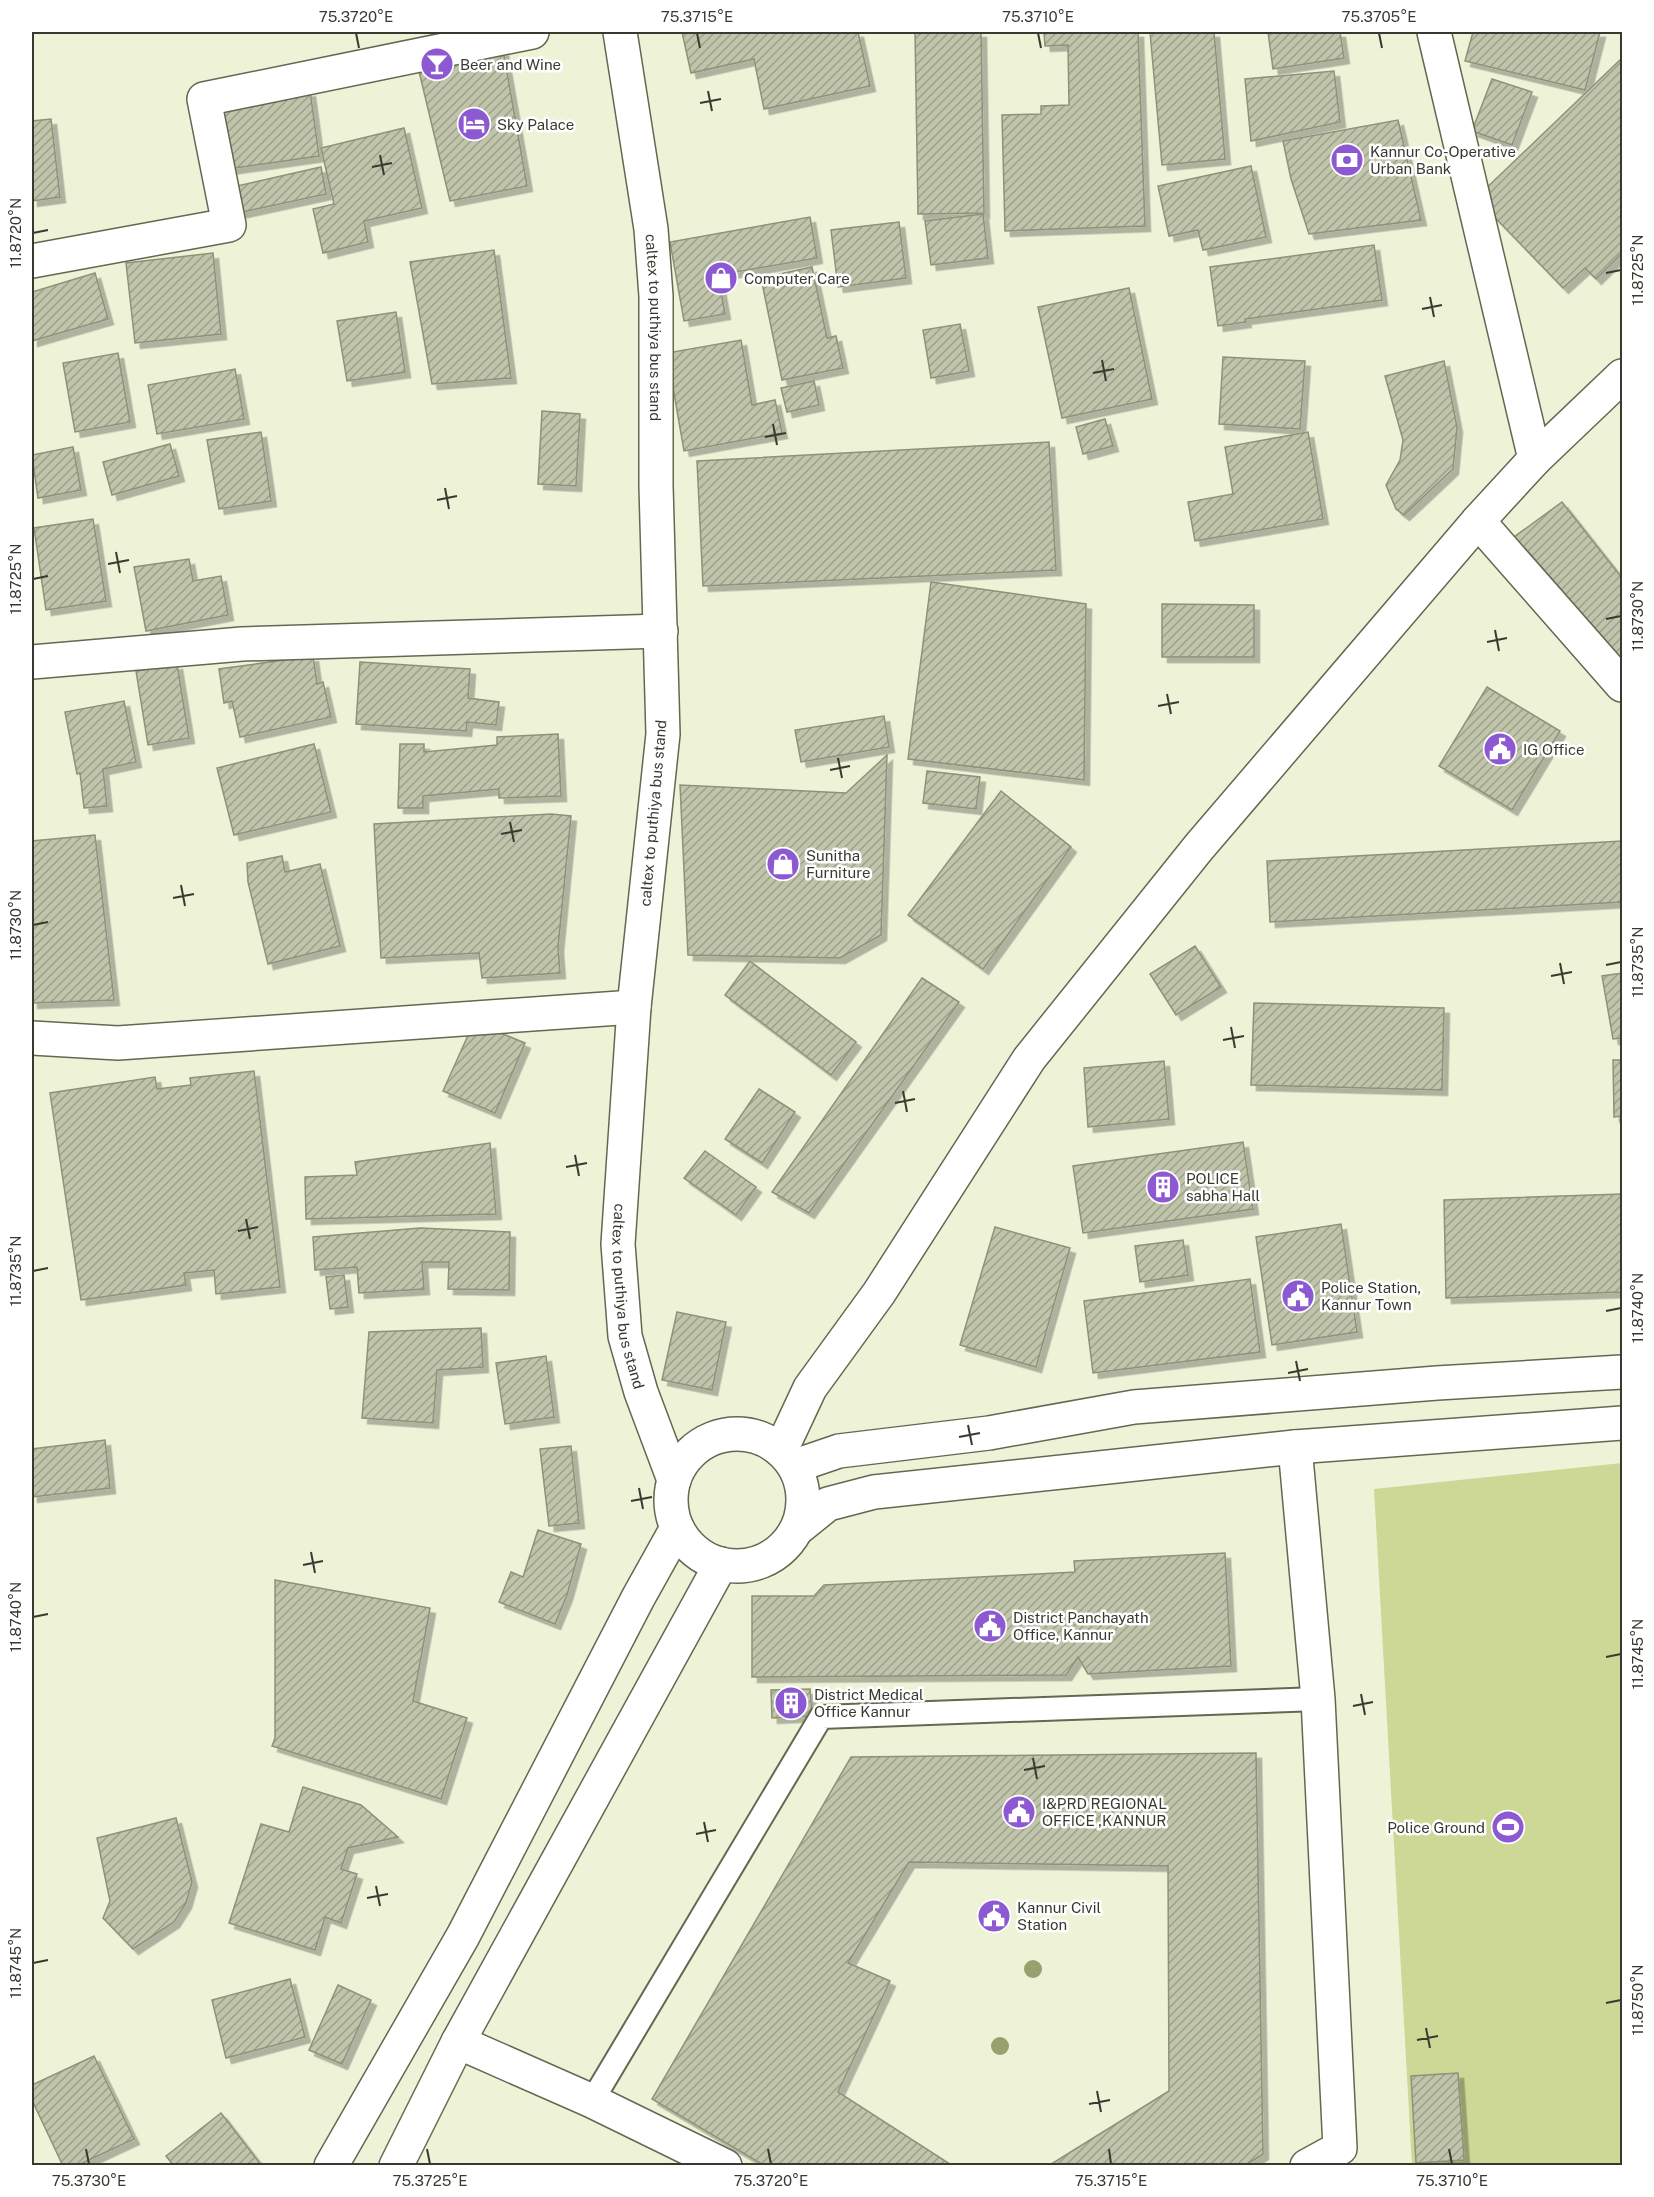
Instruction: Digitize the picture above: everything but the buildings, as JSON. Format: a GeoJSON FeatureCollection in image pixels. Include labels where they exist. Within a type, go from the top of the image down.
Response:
{"type":"FeatureCollection","features":[{"type":"Feature","properties":{"kind":"main road"},"geometry":{"type":"LineString","coordinates":[[32,261],[229,225],[204,99],[532,32]]}},
{"type":"Feature","properties":{"kind":"main road","name":"caltex to puthiya bus stand"},"geometry":{"type":"LineString","coordinates":[[620,32],[651,229],[656,285],[657,486],[663,734],[634,1007],[618,1244],[626,1336],[641,1392],[674,1480]]}},
{"type":"Feature","properties":{"kind":"main road"},"geometry":{"type":"LineString","coordinates":[[1434,32],[1535,459]]}},
{"type":"Feature","properties":{"kind":"main road"},"geometry":{"type":"LineString","coordinates":[[788,1458],[810,1388],[879,1293],[1029,1059],[1199,847],[1478,521],[1535,459],[1623,376]]}},
{"type":"Feature","properties":{"kind":"main road"},"geometry":{"type":"LineString","coordinates":[[1478,521],[1623,685]]}},
{"type":"Feature","properties":{"kind":"main road"},"geometry":{"type":"LineString","coordinates":[[32,662],[242,644],[661,631]]}},
{"type":"Feature","properties":{"kind":"main road"},"geometry":{"type":"LineString","coordinates":[[32,1038],[118,1042],[634,1007]]}},
{"type":"Feature","properties":{"kind":"main road"},"geometry":{"type":"LineString","coordinates":[[788,1458],[988,1433],[1134,1407],[1437,1383],[1623,1372]]}},
{"type":"Feature","properties":{"kind":"main road"},"geometry":{"type":"LineString","coordinates":[[797,1529],[803,1508],[803,1487],[788,1458],[765,1440],[747,1434],[728,1435],[711,1440],[695,1449],[682,1463],[674,1480],[671,1496],[677,1528],[695,1550],[721,1564],[744,1566],[766,1560],[784,1547],[797,1529],[828,1504],[874,1492],[1294,1447],[1623,1423]]}},
{"type":"Feature","properties":{"kind":"main road"},"geometry":{"type":"LineString","coordinates":[[1294,1447],[1318,1699],[1340,2148],[1307,2166]]}},
{"type":"Feature","properties":{"kind":"main road"},"geometry":{"type":"LineString","coordinates":[[331,2166],[463,1936],[638,1598],[677,1528]]}},
{"type":"Feature","properties":{"kind":"main road"},"geometry":{"type":"LineString","coordinates":[[396,2166],[458,2042],[721,1564]]}},
{"type":"Feature","properties":{"kind":"main road"},"geometry":{"type":"LineString","coordinates":[[458,2042],[592,2101],[725,2166]]}},
{"type":"Feature","properties":{"kind":"lane"},"geometry":{"type":"LineString","coordinates":[[592,2101],[821,1717],[1318,1699]]}},
{"type":"Feature","properties":{"kind":"green space","name":"Police Ground"},"geometry":{"type":"Polygon","coordinates":[[[1622,1463],[1622,2165],[1412,2165],[1374,1489],[1622,1463]]]}},
{"type":"Feature","properties":{"kind":"place","name":"Beer and Wine"},"geometry":{"type":"Point","coordinates":[437,64]}},
{"type":"Feature","properties":{"kind":"place","name":"Sky Palace"},"geometry":{"type":"Point","coordinates":[474,124]}},
{"type":"Feature","properties":{"kind":"place","name":"Kannur Co-Operative Urban Bank"},"geometry":{"type":"Point","coordinates":[1347,160]}},
{"type":"Feature","properties":{"kind":"place","name":"Computer Care"},"geometry":{"type":"Point","coordinates":[721,278]}},
{"type":"Feature","properties":{"kind":"place","name":"IG Office"},"geometry":{"type":"Point","coordinates":[1500,749]}},
{"type":"Feature","properties":{"kind":"place","name":"Sunitha Furniture"},"geometry":{"type":"Point","coordinates":[783,864]}},
{"type":"Feature","properties":{"kind":"place","name":"POLICE sabha Hall"},"geometry":{"type":"Point","coordinates":[1163,1187]}},
{"type":"Feature","properties":{"kind":"place","name":"Police Station, Kannur Town"},"geometry":{"type":"Point","coordinates":[1298,1296]}},
{"type":"Feature","properties":{"kind":"place","name":"District Panchayath Office, Kannur"},"geometry":{"type":"Point","coordinates":[990,1626]}},
{"type":"Feature","properties":{"kind":"place","name":"District Medical Office Kannur"},"geometry":{"type":"Point","coordinates":[791,1703]}},
{"type":"Feature","properties":{"kind":"place","name":"I&PRD REGIONAL OFFICE ,KANNUR"},"geometry":{"type":"Point","coordinates":[1019,1812]}},
{"type":"Feature","properties":{"kind":"place","name":"Police Ground"},"geometry":{"type":"Point","coordinates":[1508,1827]}},
{"type":"Feature","properties":{"kind":"place","name":"Kannur Civil Station"},"geometry":{"type":"Point","coordinates":[994,1916]}}]}
